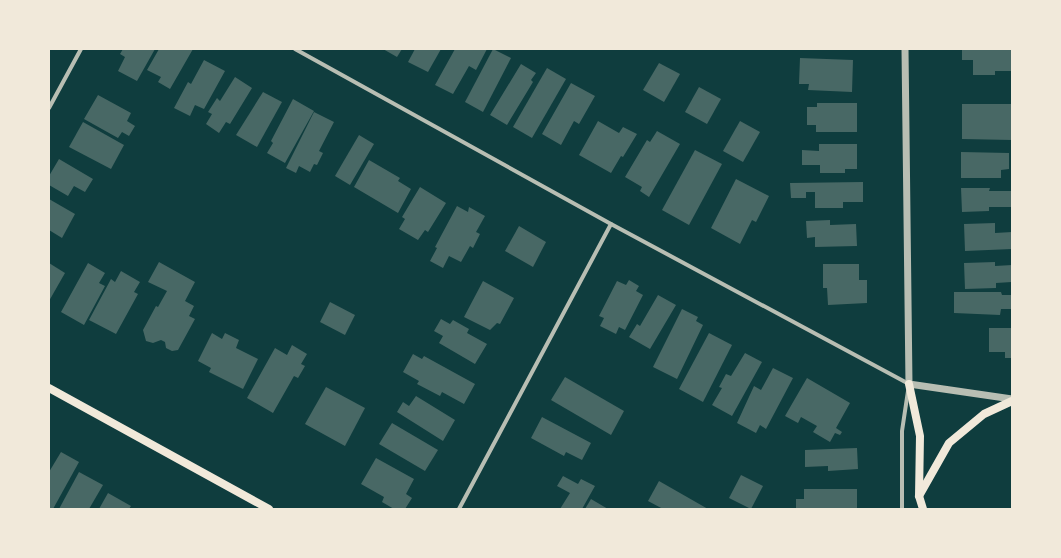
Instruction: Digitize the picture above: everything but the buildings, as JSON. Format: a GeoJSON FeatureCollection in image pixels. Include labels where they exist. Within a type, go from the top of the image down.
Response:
{"type":"FeatureCollection","features":[{"type":"Feature","properties":{"kind":"main road"},"geometry":{"type":"LineString","coordinates":[[909,384],[920,436],[919,496],[923,509]]}},
{"type":"Feature","properties":{"kind":"main road"},"geometry":{"type":"LineString","coordinates":[[49,388],[269,509]]}},
{"type":"Feature","properties":{"kind":"main road"},"geometry":{"type":"LineString","coordinates":[[919,496],[949,443],[984,414],[1012,400]]}},
{"type":"Feature","properties":{"kind":"street"},"geometry":{"type":"LineString","coordinates":[[49,108],[81,49]]}},
{"type":"Feature","properties":{"kind":"street"},"geometry":{"type":"LineString","coordinates":[[295,49],[611,224],[909,384],[1012,400]]}},
{"type":"Feature","properties":{"kind":"street"},"geometry":{"type":"LineString","coordinates":[[902,509],[902,431],[909,384],[905,49]]}},
{"type":"Feature","properties":{"kind":"street"},"geometry":{"type":"LineString","coordinates":[[459,509],[611,224]]}}]}
